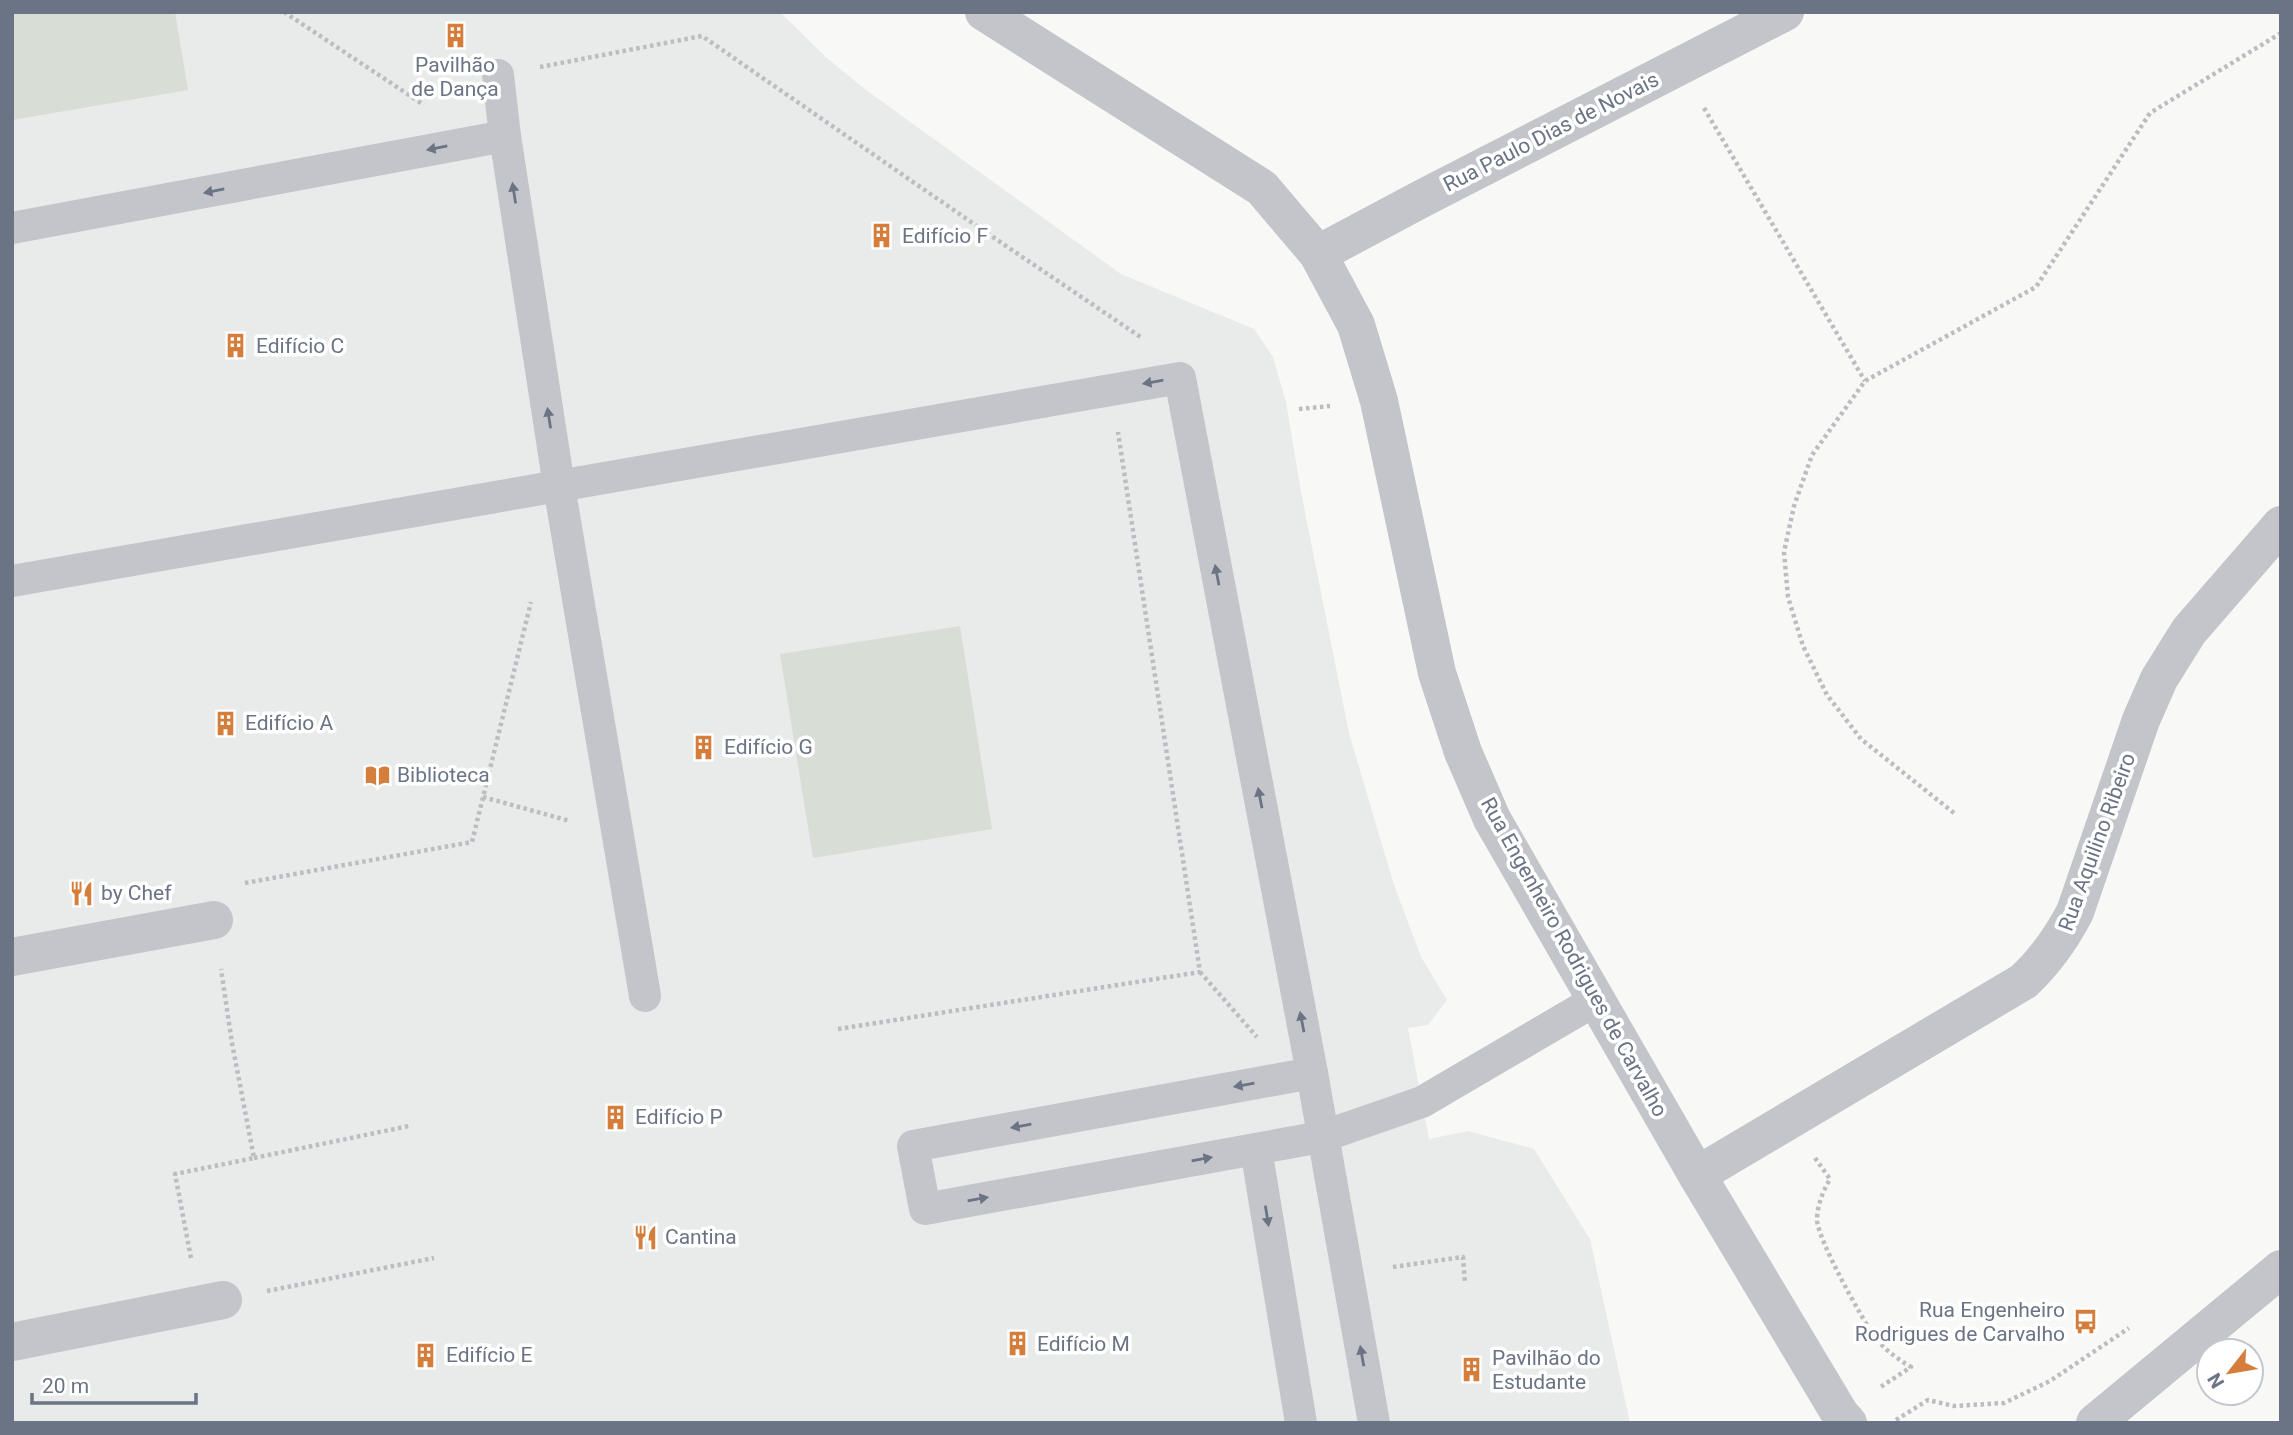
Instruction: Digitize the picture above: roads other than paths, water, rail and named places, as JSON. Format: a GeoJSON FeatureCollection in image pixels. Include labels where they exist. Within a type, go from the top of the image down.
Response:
{"type":"FeatureCollection","features":[{"type":"Feature","properties":{"kind":"street","name":"Rua Engenheiro Rodrigues de Carvalho"},"geometry":{"type":"LineString","coordinates":[[984,12],[1262,188],[1318,254],[1356,325],[1379,401],[1437,673],[1464,752],[1492,819],[1698,1175],[1844,1418]]}},
{"type":"Feature","properties":{"kind":"street","name":"Rua Paulo Dias de Novais"},"geometry":{"type":"LineString","coordinates":[[1318,254],[1785,12]]}},
{"type":"Feature","properties":{"kind":"street","name":"Rua Aquilino Ribeiro"},"geometry":{"type":"LineString","coordinates":[[1698,1175],[2024,981],[2041,965],[2060,941],[2075,912],[2141,720],[2159,679],[2189,631],[2281,524]]}},
{"type":"Feature","properties":{"kind":"street"},"geometry":{"type":"LineString","coordinates":[[12,957],[214,920]]}},
{"type":"Feature","properties":{"kind":"street"},"geometry":{"type":"LineString","coordinates":[[2095,1423],[2281,1269]]}},
{"type":"Feature","properties":{"kind":"street"},"geometry":{"type":"LineString","coordinates":[[12,1342],[212,1302]]}},
{"type":"Feature","properties":{"kind":"lane"},"geometry":{"type":"LineString","coordinates":[[498,75],[559,486],[645,996]]}},
{"type":"Feature","properties":{"kind":"lane"},"geometry":{"type":"LineString","coordinates":[[12,228],[505,136]]}},
{"type":"Feature","properties":{"kind":"lane"},"geometry":{"type":"LineString","coordinates":[[12,581],[1180,378],[1312,1073],[1321,1137],[1374,1423]]}},
{"type":"Feature","properties":{"kind":"lane"},"geometry":{"type":"LineString","coordinates":[[1312,1073],[913,1146],[925,1209],[1321,1137],[1422,1102],[1596,1000]]}},
{"type":"Feature","properties":{"kind":"lane"},"geometry":{"type":"LineString","coordinates":[[1256,1149],[1301,1423]]}},
{"type":"Feature","properties":{"kind":"place","name":"Pavilhão de Dança"},"geometry":{"type":"Point","coordinates":[455,36]}},
{"type":"Feature","properties":{"kind":"place","name":"Edifício F"},"geometry":{"type":"Point","coordinates":[882,236]}},
{"type":"Feature","properties":{"kind":"place","name":"Edifício C"},"geometry":{"type":"Point","coordinates":[236,346]}},
{"type":"Feature","properties":{"kind":"place","name":"Edifício A"},"geometry":{"type":"Point","coordinates":[225,723]}},
{"type":"Feature","properties":{"kind":"place","name":"Edifício G"},"geometry":{"type":"Point","coordinates":[704,747]}},
{"type":"Feature","properties":{"kind":"place","name":"Biblioteca"},"geometry":{"type":"Point","coordinates":[377,775]}},
{"type":"Feature","properties":{"kind":"place","name":"by Chef"},"geometry":{"type":"Point","coordinates":[81,893]}},
{"type":"Feature","properties":{"kind":"place","name":"Edifício P"},"geometry":{"type":"Point","coordinates":[615,1117]}},
{"type":"Feature","properties":{"kind":"place","name":"Cantina"},"geometry":{"type":"Point","coordinates":[645,1237]}},
{"type":"Feature","properties":{"kind":"place","name":"Rua Engenheiro Rodrigues de Carvalho"},"geometry":{"type":"Point","coordinates":[2085,1322]}},
{"type":"Feature","properties":{"kind":"place","name":"Edifício M"},"geometry":{"type":"Point","coordinates":[1017,1344]}},
{"type":"Feature","properties":{"kind":"place","name":"Edifício E"},"geometry":{"type":"Point","coordinates":[426,1355]}},
{"type":"Feature","properties":{"kind":"place","name":"Pavilhão do Estudante"},"geometry":{"type":"Point","coordinates":[1472,1370]}}]}
